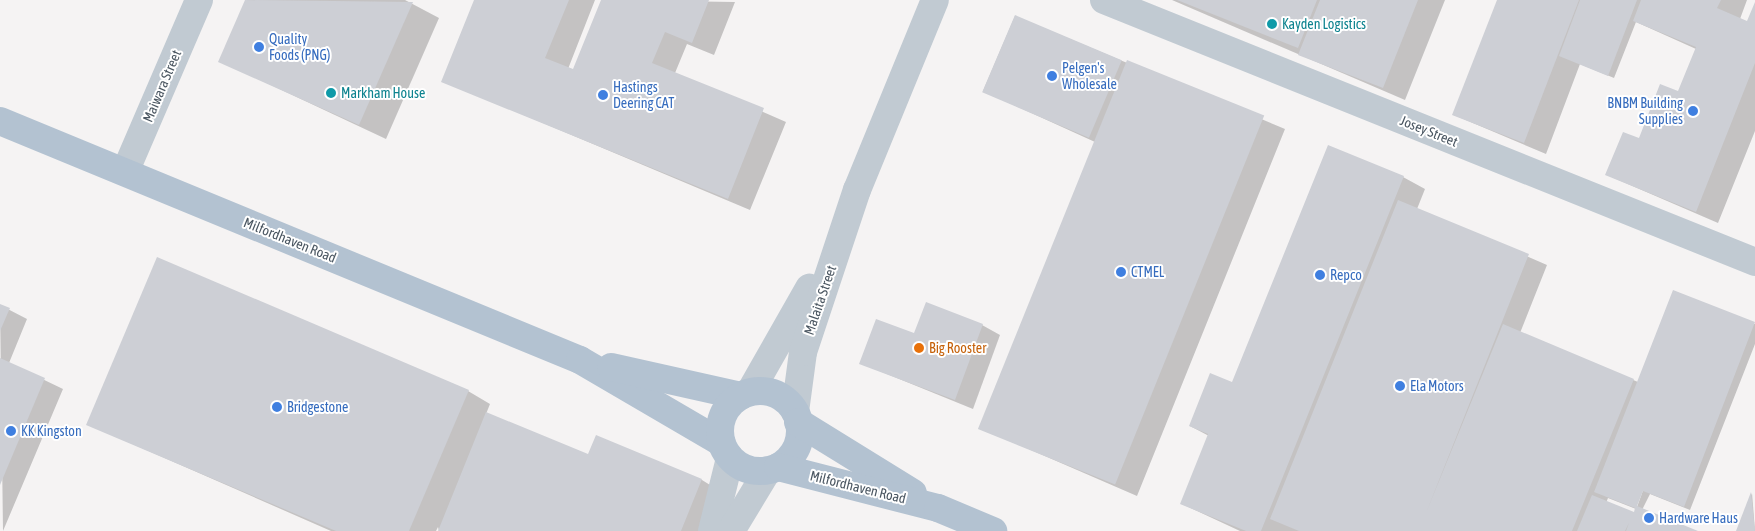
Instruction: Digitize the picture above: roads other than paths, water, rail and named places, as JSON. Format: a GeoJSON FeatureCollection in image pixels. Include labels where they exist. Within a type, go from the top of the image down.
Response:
{"type":"FeatureCollection","features":[{"type":"Feature","properties":{"kind":"main road","name":"Milfordhaven Road"},"geometry":{"type":"LineString","coordinates":[[0,121],[580,360],[726,451]]}},
{"type":"Feature","properties":{"kind":"main road","name":"Milfordhaven Road"},"geometry":{"type":"LineString","coordinates":[[580,360],[746,394]]}},
{"type":"Feature","properties":{"kind":"main road"},"geometry":{"type":"LineString","coordinates":[[771,393],[796,417],[796,448],[773,469],[741,467],[726,451],[725,411],[746,394],[771,393]]}},
{"type":"Feature","properties":{"kind":"main road","name":"Milfordhaven Road"},"geometry":{"type":"LineString","coordinates":[[796,417],[938,508]]}},
{"type":"Feature","properties":{"kind":"main road","name":"Milfordhaven Road"},"geometry":{"type":"LineString","coordinates":[[773,469],[938,508],[993,531]]}},
{"type":"Feature","properties":{"kind":"street","name":"Maiwara Street"},"geometry":{"type":"LineString","coordinates":[[125,172],[199,0]]}},
{"type":"Feature","properties":{"kind":"street","name":"Malaita Street"},"geometry":{"type":"LineString","coordinates":[[796,417],[803,352],[858,190],[934,0]]}},
{"type":"Feature","properties":{"kind":"street","name":"Josey Street"},"geometry":{"type":"LineString","coordinates":[[1104,0],[1755,262]]}},
{"type":"Feature","properties":{"kind":"street","name":"Malaita Street"},"geometry":{"type":"LineString","coordinates":[[746,394],[783,342],[858,190]]}},
{"type":"Feature","properties":{"kind":"street"},"geometry":{"type":"LineString","coordinates":[[712,531],[726,451]]}},
{"type":"Feature","properties":{"kind":"street"},"geometry":{"type":"LineString","coordinates":[[731,531],[773,469]]}},
{"type":"Feature","properties":{"kind":"place","name":"Kayden Logistics"},"geometry":{"type":"Point","coordinates":[1272,24]}},
{"type":"Feature","properties":{"kind":"place","name":"Quality Foods (PNG)"},"geometry":{"type":"Point","coordinates":[259,47]}},
{"type":"Feature","properties":{"kind":"place","name":"Pelgen's Wholesale"},"geometry":{"type":"Point","coordinates":[1052,76]}},
{"type":"Feature","properties":{"kind":"place","name":"Markham House"},"geometry":{"type":"Point","coordinates":[331,93]}},
{"type":"Feature","properties":{"kind":"place","name":"Hastings Deering CAT"},"geometry":{"type":"Point","coordinates":[603,95]}},
{"type":"Feature","properties":{"kind":"place","name":"BNBM Building Supplies"},"geometry":{"type":"Point","coordinates":[1693,111]}},
{"type":"Feature","properties":{"kind":"place","name":"CTMEL"},"geometry":{"type":"Point","coordinates":[1121,272]}},
{"type":"Feature","properties":{"kind":"place","name":"Repco"},"geometry":{"type":"Point","coordinates":[1320,275]}},
{"type":"Feature","properties":{"kind":"place","name":"Big Rooster"},"geometry":{"type":"Point","coordinates":[919,348]}},
{"type":"Feature","properties":{"kind":"place","name":"Ela Motors"},"geometry":{"type":"Point","coordinates":[1400,386]}},
{"type":"Feature","properties":{"kind":"place","name":"Bridgestone"},"geometry":{"type":"Point","coordinates":[277,407]}},
{"type":"Feature","properties":{"kind":"place","name":"KK Kingston"},"geometry":{"type":"Point","coordinates":[11,431]}},
{"type":"Feature","properties":{"kind":"place","name":"Hardware Haus"},"geometry":{"type":"Point","coordinates":[1649,518]}}]}
